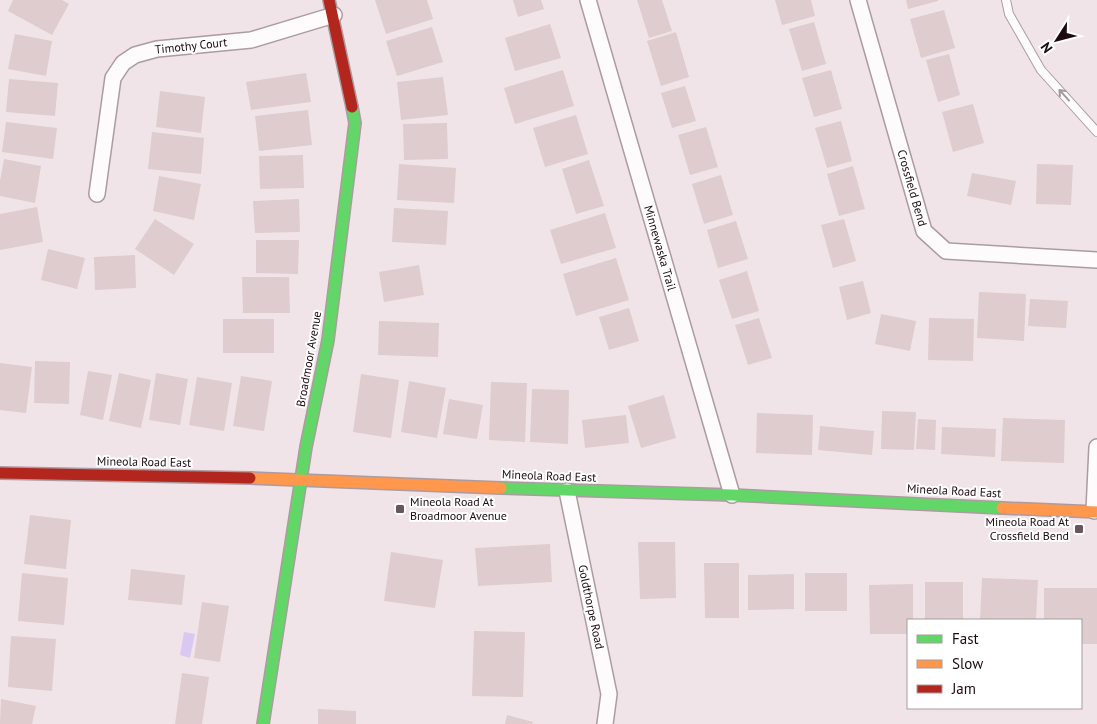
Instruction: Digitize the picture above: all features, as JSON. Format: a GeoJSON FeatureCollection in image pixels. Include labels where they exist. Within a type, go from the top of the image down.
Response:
{"type":"FeatureCollection","features":[{"type":"Feature","properties":{"kind":"street","name":"Broadmoor Avenue"},"geometry":{"type":"LineString","coordinates":[[263,724],[302,479],[328,340],[356,122],[329,0]]}},
{"type":"Feature","properties":{"kind":"street","name":"Minnewaska Trail"},"geometry":{"type":"LineString","coordinates":[[588,0],[732,496]]}},
{"type":"Feature","properties":{"kind":"street","name":"Crossfield Bend"},"geometry":{"type":"LineString","coordinates":[[858,0],[924,231],[946,251],[1097,260]]}},
{"type":"Feature","properties":{"kind":"street","name":"Timothy Court"},"geometry":{"type":"LineString","coordinates":[[97,194],[113,78],[123,63],[135,55],[157,49],[252,40],[334,16]]}},
{"type":"Feature","properties":{"kind":"street"},"geometry":{"type":"LineString","coordinates":[[1095,512],[1097,447]]}},
{"type":"Feature","properties":{"kind":"street","name":"Mineola Road East"},"geometry":{"type":"LineString","coordinates":[[0,473],[302,479],[1095,512]]}},
{"type":"Feature","properties":{"kind":"street","name":"Goldthorpe Road"},"geometry":{"type":"LineString","coordinates":[[567,491],[609,694],[605,724]]}},
{"type":"Feature","properties":{"kind":"lane"},"geometry":{"type":"LineString","coordinates":[[1006,0],[1009,14],[1041,70],[1097,132]]}},
{"type":"Feature","properties":{"kind":"shaded area"},"geometry":{"type":"Polygon","coordinates":[[[184,632],[195,634],[190,658],[180,655],[184,632]]]}},
{"type":"Feature","properties":{"kind":"building"},"geometry":{"type":"Polygon","coordinates":[[[13,0],[62,0],[69,4],[52,35],[8,11],[13,0]]]}},
{"type":"Feature","properties":{"kind":"building"},"geometry":{"type":"Polygon","coordinates":[[[375,0],[427,0],[433,19],[386,34],[375,0]]]}},
{"type":"Feature","properties":{"kind":"building"},"geometry":{"type":"Polygon","coordinates":[[[513,0],[541,0],[544,9],[518,17],[513,0]]]}},
{"type":"Feature","properties":{"kind":"building"},"geometry":{"type":"Polygon","coordinates":[[[637,0],[662,0],[672,31],[649,38],[637,0]]]}},
{"type":"Feature","properties":{"kind":"building"},"geometry":{"type":"Polygon","coordinates":[[[775,0],[811,0],[815,16],[782,25],[775,0]]]}},
{"type":"Feature","properties":{"kind":"building"},"geometry":{"type":"Polygon","coordinates":[[[906,0],[938,0],[938,1],[908,9],[906,0]]]}},
{"type":"Feature","properties":{"kind":"building"},"geometry":{"type":"Polygon","coordinates":[[[944,10],[955,48],[921,58],[910,19],[944,10]]]}},
{"type":"Feature","properties":{"kind":"building"},"geometry":{"type":"Polygon","coordinates":[[[814,22],[826,64],[802,71],[789,29],[814,22]]]}},
{"type":"Feature","properties":{"kind":"building"},"geometry":{"type":"Polygon","coordinates":[[[550,24],[561,58],[515,71],[505,38],[550,24]]]}},
{"type":"Feature","properties":{"kind":"building"},"geometry":{"type":"Polygon","coordinates":[[[432,27],[443,62],[397,76],[386,41],[432,27]]]}},
{"type":"Feature","properties":{"kind":"building"},"geometry":{"type":"Polygon","coordinates":[[[676,32],[689,77],[661,86],[647,41],[676,32]]]}},
{"type":"Feature","properties":{"kind":"building"},"geometry":{"type":"Polygon","coordinates":[[[15,34],[52,41],[46,76],[8,69],[15,34]]]}},
{"type":"Feature","properties":{"kind":"building"},"geometry":{"type":"Polygon","coordinates":[[[949,54],[960,95],[938,102],[926,60],[949,54]]]}},
{"type":"Feature","properties":{"kind":"building"},"geometry":{"type":"Polygon","coordinates":[[[563,70],[574,106],[515,124],[504,88],[563,70]]]}},
{"type":"Feature","properties":{"kind":"building"},"geometry":{"type":"Polygon","coordinates":[[[831,70],[842,109],[814,117],[802,78],[831,70]]]}},
{"type":"Feature","properties":{"kind":"building"},"geometry":{"type":"Polygon","coordinates":[[[306,73],[311,102],[251,110],[246,82],[306,73]]]}},
{"type":"Feature","properties":{"kind":"building"},"geometry":{"type":"Polygon","coordinates":[[[443,77],[448,115],[401,120],[397,82],[443,77]]]}},
{"type":"Feature","properties":{"kind":"building"},"geometry":{"type":"Polygon","coordinates":[[[9,79],[58,83],[55,116],[6,112],[9,79]]]}},
{"type":"Feature","properties":{"kind":"building"},"geometry":{"type":"Polygon","coordinates":[[[685,86],[696,121],[672,128],[661,93],[685,86]]]}},
{"type":"Feature","properties":{"kind":"building"},"geometry":{"type":"Polygon","coordinates":[[[160,91],[205,97],[201,133],[156,127],[160,91]]]}},
{"type":"Feature","properties":{"kind":"building"},"geometry":{"type":"Polygon","coordinates":[[[973,104],[984,143],[953,152],[942,112],[973,104]]]}},
{"type":"Feature","properties":{"kind":"building"},"geometry":{"type":"Polygon","coordinates":[[[308,110],[312,145],[259,151],[255,116],[308,110]]]}},
{"type":"Feature","properties":{"kind":"building"},"geometry":{"type":"Polygon","coordinates":[[[576,115],[588,154],[545,167],[533,128],[576,115]]]}},
{"type":"Feature","properties":{"kind":"building"},"geometry":{"type":"Polygon","coordinates":[[[841,121],[852,161],[827,168],[815,128],[841,121]]]}},
{"type":"Feature","properties":{"kind":"building"},"geometry":{"type":"Polygon","coordinates":[[[6,122],[57,128],[53,159],[2,152],[6,122]]]}},
{"type":"Feature","properties":{"kind":"building"},"geometry":{"type":"Polygon","coordinates":[[[447,123],[448,159],[404,160],[403,124],[447,123]]]}},
{"type":"Feature","properties":{"kind":"building"},"geometry":{"type":"Polygon","coordinates":[[[706,127],[718,167],[690,175],[678,135],[706,127]]]}},
{"type":"Feature","properties":{"kind":"building"},"geometry":{"type":"Polygon","coordinates":[[[152,132],[204,138],[201,174],[148,169],[152,132]]]}},
{"type":"Feature","properties":{"kind":"building"},"geometry":{"type":"Polygon","coordinates":[[[303,155],[304,188],[260,189],[259,156],[303,155]]]}},
{"type":"Feature","properties":{"kind":"building"},"geometry":{"type":"Polygon","coordinates":[[[4,159],[41,166],[35,203],[0,196],[0,181],[4,159]]]}},
{"type":"Feature","properties":{"kind":"building"},"geometry":{"type":"Polygon","coordinates":[[[589,160],[604,206],[576,214],[562,169],[589,160]]]}},
{"type":"Feature","properties":{"kind":"building"},"geometry":{"type":"Polygon","coordinates":[[[399,164],[456,168],[454,203],[397,200],[399,164]]]}},
{"type":"Feature","properties":{"kind":"building"},"geometry":{"type":"Polygon","coordinates":[[[1037,164],[1073,165],[1071,205],[1036,204],[1037,164]]]}},
{"type":"Feature","properties":{"kind":"building"},"geometry":{"type":"Polygon","coordinates":[[[853,166],[865,209],[839,216],[827,174],[853,166]]]}},
{"type":"Feature","properties":{"kind":"building"},"geometry":{"type":"Polygon","coordinates":[[[972,173],[1016,181],[1011,205],[967,196],[972,173]]]}},
{"type":"Feature","properties":{"kind":"building"},"geometry":{"type":"Polygon","coordinates":[[[721,175],[733,215],[704,224],[692,184],[721,175]]]}},
{"type":"Feature","properties":{"kind":"building"},"geometry":{"type":"Polygon","coordinates":[[[159,176],[201,184],[194,220],[153,211],[159,176]]]}},
{"type":"Feature","properties":{"kind":"building"},"geometry":{"type":"Polygon","coordinates":[[[299,199],[300,232],[255,233],[253,201],[299,199]]]}},
{"type":"Feature","properties":{"kind":"building"},"geometry":{"type":"Polygon","coordinates":[[[37,207],[43,242],[0,250],[0,214],[37,207]]]}},
{"type":"Feature","properties":{"kind":"building"},"geometry":{"type":"Polygon","coordinates":[[[394,208],[448,211],[446,245],[392,242],[394,208]]]}},
{"type":"Feature","properties":{"kind":"building"},"geometry":{"type":"Polygon","coordinates":[[[605,213],[616,248],[561,264],[550,230],[605,213]]]}},
{"type":"Feature","properties":{"kind":"building"},"geometry":{"type":"Polygon","coordinates":[[[155,219],[194,244],[174,275],[135,249],[155,219]]]}},
{"type":"Feature","properties":{"kind":"building"},"geometry":{"type":"Polygon","coordinates":[[[844,219],[856,261],[833,268],[821,225],[844,219]]]}},
{"type":"Feature","properties":{"kind":"building"},"geometry":{"type":"Polygon","coordinates":[[[736,221],[748,259],[718,268],[707,230],[736,221]]]}},
{"type":"Feature","properties":{"kind":"building"},"geometry":{"type":"Polygon","coordinates":[[[256,240],[299,240],[298,274],[256,273],[256,240]]]}},
{"type":"Feature","properties":{"kind":"building"},"geometry":{"type":"Polygon","coordinates":[[[48,249],[85,258],[77,289],[41,280],[48,249]]]}},
{"type":"Feature","properties":{"kind":"building"},"geometry":{"type":"Polygon","coordinates":[[[135,255],[136,288],[95,290],[94,257],[135,255]]]}},
{"type":"Feature","properties":{"kind":"building"},"geometry":{"type":"Polygon","coordinates":[[[616,258],[629,300],[576,316],[563,274],[616,258]]]}},
{"type":"Feature","properties":{"kind":"building"},"geometry":{"type":"Polygon","coordinates":[[[419,265],[424,295],[384,302],[379,272],[419,265]]]}},
{"type":"Feature","properties":{"kind":"building"},"geometry":{"type":"Polygon","coordinates":[[[747,271],[759,311],[732,319],[719,280],[747,271]]]}},
{"type":"Feature","properties":{"kind":"building"},"geometry":{"type":"Polygon","coordinates":[[[242,277],[289,277],[290,313],[243,313],[242,277]]]}},
{"type":"Feature","properties":{"kind":"building"},"geometry":{"type":"Polygon","coordinates":[[[863,281],[871,313],[847,320],[839,287],[863,281]]]}},
{"type":"Feature","properties":{"kind":"building"},"geometry":{"type":"Polygon","coordinates":[[[979,292],[1026,294],[1024,341],[977,338],[979,292]]]}},
{"type":"Feature","properties":{"kind":"building"},"geometry":{"type":"Polygon","coordinates":[[[1030,299],[1068,301],[1066,328],[1028,326],[1030,299]]]}},
{"type":"Feature","properties":{"kind":"building"},"geometry":{"type":"Polygon","coordinates":[[[629,308],[639,341],[609,350],[599,317],[629,308]]]}},
{"type":"Feature","properties":{"kind":"building"},"geometry":{"type":"Polygon","coordinates":[[[881,314],[916,321],[910,351],[875,344],[881,314]]]}},
{"type":"Feature","properties":{"kind":"building"},"geometry":{"type":"Polygon","coordinates":[[[759,318],[772,358],[748,365],[735,325],[759,318]]]}},
{"type":"Feature","properties":{"kind":"building"},"geometry":{"type":"Polygon","coordinates":[[[929,318],[974,319],[973,361],[928,360],[929,318]]]}},
{"type":"Feature","properties":{"kind":"building"},"geometry":{"type":"Polygon","coordinates":[[[223,319],[274,319],[274,353],[223,353],[223,319]]]}},
{"type":"Feature","properties":{"kind":"building"},"geometry":{"type":"Polygon","coordinates":[[[379,321],[439,323],[438,357],[378,355],[379,321]]]}},
{"type":"Feature","properties":{"kind":"building"},"geometry":{"type":"Polygon","coordinates":[[[35,361],[70,362],[69,404],[34,403],[35,361]]]}},
{"type":"Feature","properties":{"kind":"building"},"geometry":{"type":"Polygon","coordinates":[[[0,363],[32,367],[26,413],[0,410],[0,363]]]}},
{"type":"Feature","properties":{"kind":"building"},"geometry":{"type":"Polygon","coordinates":[[[88,371],[112,375],[103,420],[80,415],[88,371]]]}},
{"type":"Feature","properties":{"kind":"building"},"geometry":{"type":"Polygon","coordinates":[[[119,373],[151,380],[141,428],[109,421],[119,373]]]}},
{"type":"Feature","properties":{"kind":"building"},"geometry":{"type":"Polygon","coordinates":[[[156,373],[188,379],[180,425],[149,420],[156,373]]]}},
{"type":"Feature","properties":{"kind":"building"},"geometry":{"type":"Polygon","coordinates":[[[361,374],[399,380],[391,438],[353,432],[361,374]]]}},
{"type":"Feature","properties":{"kind":"building"},"geometry":{"type":"Polygon","coordinates":[[[241,376],[272,381],[264,431],[233,426],[241,376]]]}},
{"type":"Feature","properties":{"kind":"building"},"geometry":{"type":"Polygon","coordinates":[[[197,377],[232,383],[224,431],[189,425],[197,377]]]}},
{"type":"Feature","properties":{"kind":"building"},"geometry":{"type":"Polygon","coordinates":[[[409,381],[446,388],[437,438],[401,432],[409,381]]]}},
{"type":"Feature","properties":{"kind":"building"},"geometry":{"type":"Polygon","coordinates":[[[491,382],[527,383],[525,442],[489,440],[491,382]]]}},
{"type":"Feature","properties":{"kind":"building"},"geometry":{"type":"Polygon","coordinates":[[[532,389],[569,390],[568,444],[530,442],[532,389]]]}},
{"type":"Feature","properties":{"kind":"building"},"geometry":{"type":"Polygon","coordinates":[[[664,395],[676,438],[641,448],[628,406],[664,395]]]}},
{"type":"Feature","properties":{"kind":"building"},"geometry":{"type":"Polygon","coordinates":[[[449,399],[483,405],[477,439],[443,434],[449,399]]]}},
{"type":"Feature","properties":{"kind":"building"},"geometry":{"type":"Polygon","coordinates":[[[882,411],[916,412],[914,450],[881,449],[882,411]]]}},
{"type":"Feature","properties":{"kind":"building"},"geometry":{"type":"Polygon","coordinates":[[[757,413],[813,415],[812,455],[756,453],[757,413]]]}},
{"type":"Feature","properties":{"kind":"building"},"geometry":{"type":"Polygon","coordinates":[[[626,415],[629,443],[585,448],[582,420],[626,415]]]}},
{"type":"Feature","properties":{"kind":"building"},"geometry":{"type":"Polygon","coordinates":[[[1003,418],[1065,420],[1064,463],[1001,461],[1003,418]]]}},
{"type":"Feature","properties":{"kind":"building"},"geometry":{"type":"Polygon","coordinates":[[[918,419],[936,420],[935,450],[916,449],[918,419]]]}},
{"type":"Feature","properties":{"kind":"building"},"geometry":{"type":"Polygon","coordinates":[[[820,426],[874,431],[872,455],[818,450],[820,426]]]}},
{"type":"Feature","properties":{"kind":"building"},"geometry":{"type":"Polygon","coordinates":[[[942,427],[996,429],[995,457],[941,454],[942,427]]]}},
{"type":"Feature","properties":{"kind":"building"},"geometry":{"type":"Polygon","coordinates":[[[30,515],[71,520],[66,569],[24,564],[30,515]]]}},
{"type":"Feature","properties":{"kind":"building"},"geometry":{"type":"Polygon","coordinates":[[[638,542],[675,542],[676,598],[640,599],[638,542]]]}},
{"type":"Feature","properties":{"kind":"building"},"geometry":{"type":"Polygon","coordinates":[[[550,544],[552,582],[478,586],[475,548],[550,544]]]}},
{"type":"Feature","properties":{"kind":"building"},"geometry":{"type":"Polygon","coordinates":[[[391,552],[443,560],[435,608],[384,601],[391,552]]]}},
{"type":"Feature","properties":{"kind":"building"},"geometry":{"type":"Polygon","coordinates":[[[704,563],[739,563],[739,618],[705,618],[704,563]]]}},
{"type":"Feature","properties":{"kind":"building"},"geometry":{"type":"Polygon","coordinates":[[[131,569],[185,575],[182,605],[128,600],[131,569]]]}},
{"type":"Feature","properties":{"kind":"building"},"geometry":{"type":"Polygon","coordinates":[[[22,573],[68,578],[64,625],[18,621],[22,573]]]}},
{"type":"Feature","properties":{"kind":"building"},"geometry":{"type":"Polygon","coordinates":[[[805,573],[847,573],[847,611],[805,611],[805,573]]]}},
{"type":"Feature","properties":{"kind":"building"},"geometry":{"type":"Polygon","coordinates":[[[794,574],[794,609],[748,610],[748,575],[794,574]]]}},
{"type":"Feature","properties":{"kind":"building"},"geometry":{"type":"Polygon","coordinates":[[[982,578],[1038,580],[1036,619],[980,619],[982,578]]]}},
{"type":"Feature","properties":{"kind":"building"},"geometry":{"type":"Polygon","coordinates":[[[925,582],[963,582],[963,619],[925,619],[925,582]]]}},
{"type":"Feature","properties":{"kind":"building"},"geometry":{"type":"Polygon","coordinates":[[[913,584],[913,619],[907,619],[907,634],[870,634],[869,585],[913,584]]]}},
{"type":"Feature","properties":{"kind":"building"},"geometry":{"type":"Polygon","coordinates":[[[1044,588],[1097,588],[1097,644],[1082,644],[1082,619],[1044,619],[1044,588]]]}},
{"type":"Feature","properties":{"kind":"building"},"geometry":{"type":"Polygon","coordinates":[[[202,602],[229,606],[220,662],[194,658],[202,602]]]}},
{"type":"Feature","properties":{"kind":"building"},"geometry":{"type":"Polygon","coordinates":[[[474,631],[525,632],[523,697],[472,696],[474,631]]]}},
{"type":"Feature","properties":{"kind":"building"},"geometry":{"type":"Polygon","coordinates":[[[11,636],[56,639],[52,691],[8,687],[11,636]]]}},
{"type":"Feature","properties":{"kind":"building"},"geometry":{"type":"Polygon","coordinates":[[[182,673],[209,677],[202,724],[175,724],[182,673]]]}},
{"type":"Feature","properties":{"kind":"building"},"geometry":{"type":"Polygon","coordinates":[[[1,699],[36,706],[32,724],[0,724],[1,699]]]}},
{"type":"Feature","properties":{"kind":"building"},"geometry":{"type":"Polygon","coordinates":[[[318,709],[356,711],[356,724],[318,724],[318,709]]]}},
{"type":"Feature","properties":{"kind":"building"},"geometry":{"type":"Polygon","coordinates":[[[507,715],[533,722],[532,724],[505,724],[507,715]]]}},
{"type":"Feature","properties":{"kind":"traffic: fast"},"geometry":{"type":"LineString","coordinates":[[263,724],[306,447],[328,340],[355,123],[352,107]]}},
{"type":"Feature","properties":{"kind":"traffic: fast"},"geometry":{"type":"LineString","coordinates":[[501,488],[732,495],[1002,508]]}},
{"type":"Feature","properties":{"kind":"traffic: slow"},"geometry":{"type":"LineString","coordinates":[[250,478],[501,488]]}},
{"type":"Feature","properties":{"kind":"traffic: slow"},"geometry":{"type":"LineString","coordinates":[[1002,508],[1097,512]]}},
{"type":"Feature","properties":{"kind":"traffic: jam"},"geometry":{"type":"LineString","coordinates":[[329,0],[352,107]]}},
{"type":"Feature","properties":{"kind":"traffic: jam"},"geometry":{"type":"LineString","coordinates":[[0,473],[250,478]]}},
{"type":"Feature","properties":{"kind":"place","name":"Mineola Road At Broadmoor Avenue"},"geometry":{"type":"Point","coordinates":[400,509]}},
{"type":"Feature","properties":{"kind":"place","name":"Mineola Road At Crossfield Bend"},"geometry":{"type":"Point","coordinates":[1079,529]}}]}
